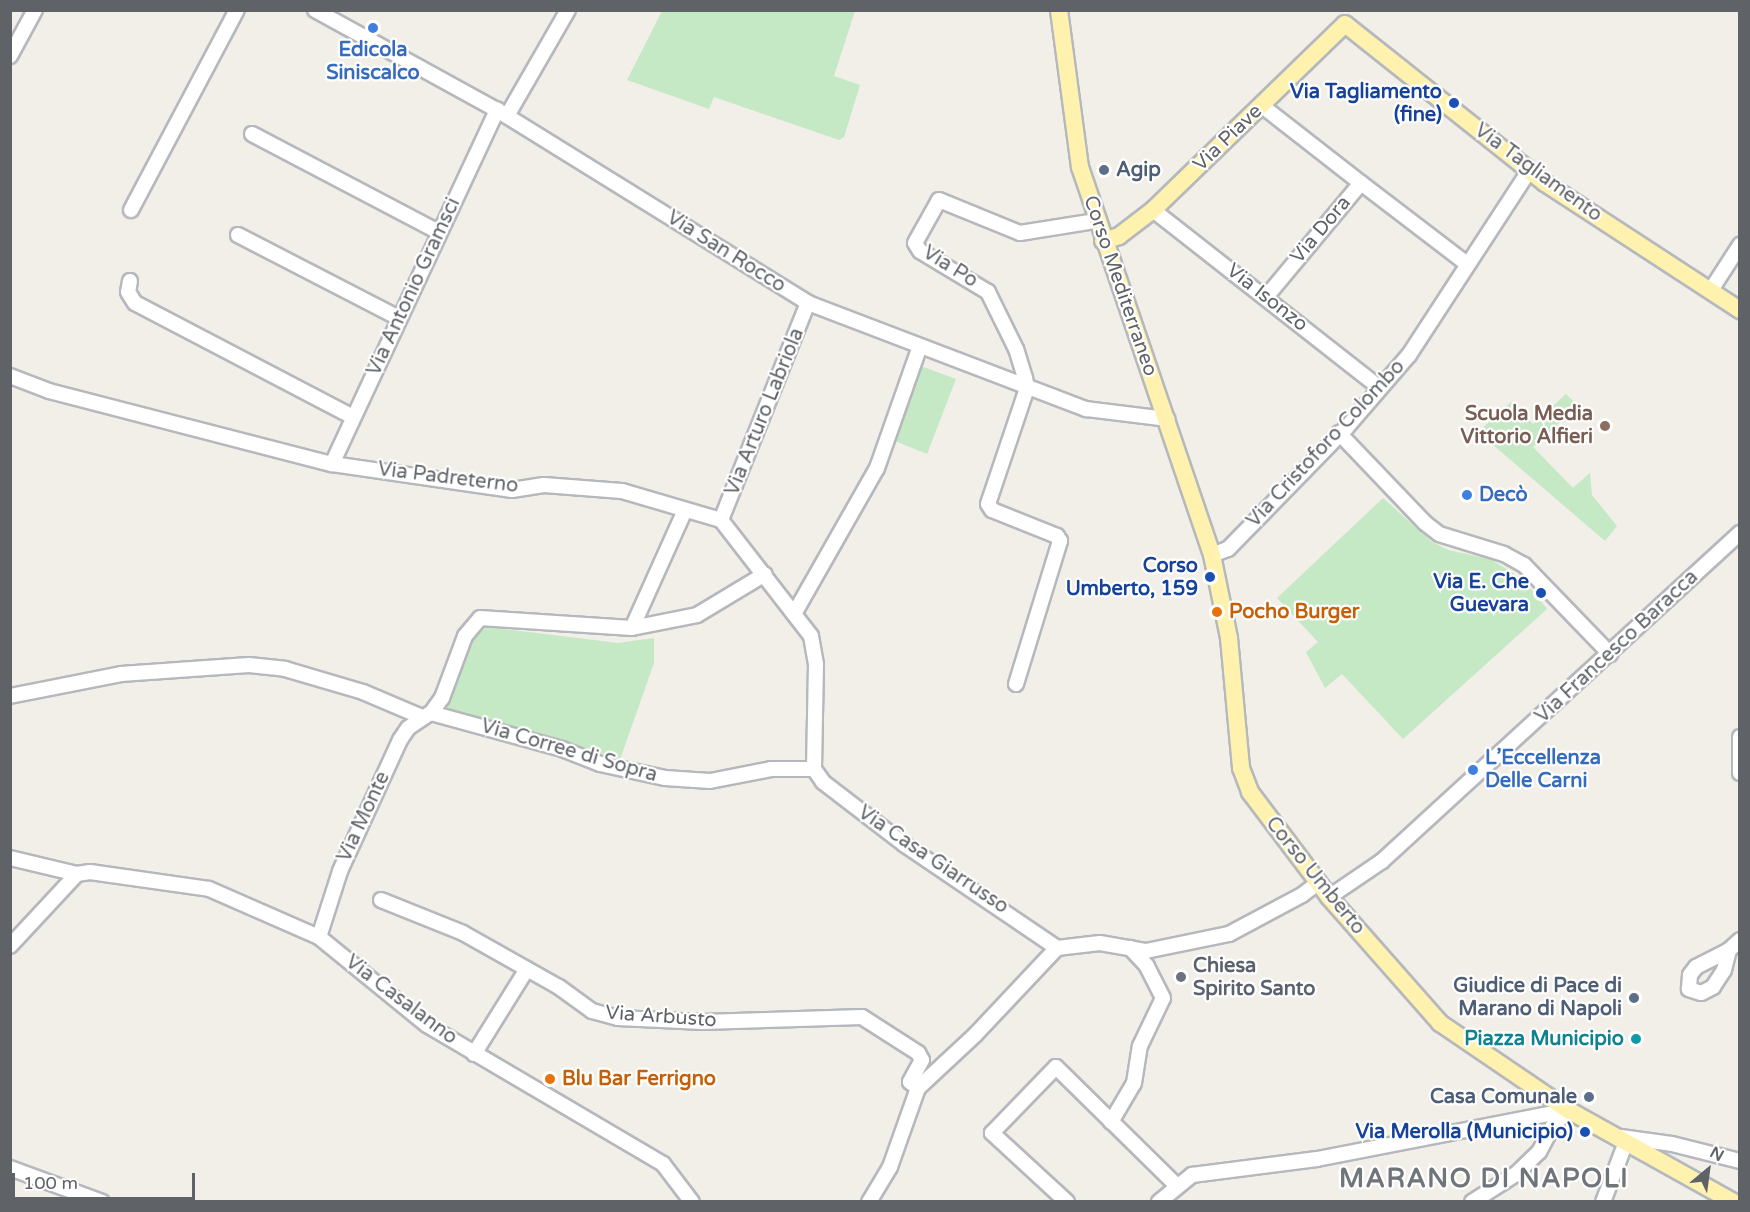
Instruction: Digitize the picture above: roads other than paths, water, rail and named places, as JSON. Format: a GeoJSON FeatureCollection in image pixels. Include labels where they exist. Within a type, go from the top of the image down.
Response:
{"type":"FeatureCollection","features":[{"type":"Feature","properties":{"kind":"main road","name":"Corso Mediterraneo"},"geometry":{"type":"LineString","coordinates":[[1059,10],[1080,167],[1096,222],[1167,419],[1212,555]]}},
{"type":"Feature","properties":{"kind":"main road","name":"Via Piave"},"geometry":{"type":"LineString","coordinates":[[1103,241],[1119,236],[1153,210],[1345,24]]}},
{"type":"Feature","properties":{"kind":"main road","name":"Via Tagliamento"},"geometry":{"type":"LineString","coordinates":[[1345,24],[1529,171],[1740,310]]}},
{"type":"Feature","properties":{"kind":"main road","name":"Corso Umberto"},"geometry":{"type":"LineString","coordinates":[[1212,555],[1229,638],[1241,768],[1250,792],[1270,823],[1329,897],[1440,1023],[1568,1110],[1733,1202]]}},
{"type":"Feature","properties":{"kind":"street"},"geometry":{"type":"LineString","coordinates":[[10,56],[35,10]]}},
{"type":"Feature","properties":{"kind":"street"},"geometry":{"type":"LineString","coordinates":[[131,210],[237,10]]}},
{"type":"Feature","properties":{"kind":"street","name":"Via San Rocco"},"geometry":{"type":"LineString","coordinates":[[315,10],[502,113],[808,303],[1086,409],[1167,419]]}},
{"type":"Feature","properties":{"kind":"street","name":"Via Antonio Gramsci"},"geometry":{"type":"LineString","coordinates":[[332,464],[439,232],[502,113],[568,10]]}},
{"type":"Feature","properties":{"kind":"street"},"geometry":{"type":"LineString","coordinates":[[1261,105],[1361,183]]}},
{"type":"Feature","properties":{"kind":"street"},"geometry":{"type":"LineString","coordinates":[[252,134],[439,232]]}},
{"type":"Feature","properties":{"kind":"street","name":"Via Cristoforo Colombo"},"geometry":{"type":"LineString","coordinates":[[1212,555],[1228,549],[1339,433],[1409,354],[1529,171]]}},
{"type":"Feature","properties":{"kind":"street","name":"Via Dora"},"geometry":{"type":"LineString","coordinates":[[1266,297],[1361,183],[1467,264]]}},
{"type":"Feature","properties":{"kind":"street","name":"Via Po"},"geometry":{"type":"LineString","coordinates":[[1027,388],[1016,349],[988,292],[920,251],[915,243],[939,200],[1020,233],[1096,222]]}},
{"type":"Feature","properties":{"kind":"street","name":"Via Isonzo"},"geometry":{"type":"LineString","coordinates":[[1153,210],[1380,388]]}},
{"type":"Feature","properties":{"kind":"street"},"geometry":{"type":"LineString","coordinates":[[238,235],[399,318]]}},
{"type":"Feature","properties":{"kind":"street"},"geometry":{"type":"LineString","coordinates":[[1711,290],[1740,245]]}},
{"type":"Feature","properties":{"kind":"street"},"geometry":{"type":"LineString","coordinates":[[130,281],[128,292],[135,303],[353,417]]}},
{"type":"Feature","properties":{"kind":"street","name":"Via Arturo Labriola"},"geometry":{"type":"LineString","coordinates":[[721,520],[808,303]]}},
{"type":"Feature","properties":{"kind":"street"},"geometry":{"type":"LineString","coordinates":[[794,614],[877,468],[920,346]]}},
{"type":"Feature","properties":{"kind":"street","name":"Via Padreterno"},"geometry":{"type":"LineString","coordinates":[[10,376],[49,391],[332,464],[512,490],[544,485],[622,491],[721,520]]}},
{"type":"Feature","properties":{"kind":"street"},"geometry":{"type":"LineString","coordinates":[[1016,684],[1060,541],[1057,536],[992,510],[988,504],[1027,388]]}},
{"type":"Feature","properties":{"kind":"street"},"geometry":{"type":"LineString","coordinates":[[1339,433],[1425,523],[1439,534],[1504,554],[1524,565],[1610,654]]}},
{"type":"Feature","properties":{"kind":"street"},"geometry":{"type":"LineString","coordinates":[[632,628],[684,510]]}},
{"type":"Feature","properties":{"kind":"street"},"geometry":{"type":"LineString","coordinates":[[721,520],[811,636],[816,664],[814,769]]}},
{"type":"Feature","properties":{"kind":"street","name":"Via Francesco Baracca"},"geometry":{"type":"LineString","coordinates":[[1329,897],[1383,861],[1740,533]]}},
{"type":"Feature","properties":{"kind":"street"},"geometry":{"type":"LineString","coordinates":[[427,715],[442,698],[465,636],[480,618],[632,628],[697,615],[765,574]]}},
{"type":"Feature","properties":{"kind":"street","name":"Via Corree di Sopra"},"geometry":{"type":"LineString","coordinates":[[10,696],[121,674],[249,665],[285,669],[363,692],[427,715],[562,749],[600,764],[665,778],[710,781],[771,769],[814,769]]}},
{"type":"Feature","properties":{"kind":"street","name":"Via Monte"},"geometry":{"type":"LineString","coordinates":[[319,937],[340,871],[400,740],[427,715]]}},
{"type":"Feature","properties":{"kind":"street"},"geometry":{"type":"LineString","coordinates":[[1740,736],[1740,773]]}},
{"type":"Feature","properties":{"kind":"street","name":"Via Casa Giarrusso"},"geometry":{"type":"LineString","coordinates":[[814,769],[823,782],[905,845],[1057,948]]}},
{"type":"Feature","properties":{"kind":"street","name":"Via Casalanno"},"geometry":{"type":"LineString","coordinates":[[10,858],[77,874],[90,872],[208,889],[319,937],[427,1025],[663,1164],[692,1202]]}},
{"type":"Feature","properties":{"kind":"street"},"geometry":{"type":"LineString","coordinates":[[10,946],[77,874]]}},
{"type":"Feature","properties":{"kind":"street"},"geometry":{"type":"LineString","coordinates":[[869,1202],[890,1167],[918,1088],[975,1035],[1057,948],[1100,943],[1146,951],[1229,934],[1302,896],[1318,883]]}},
{"type":"Feature","properties":{"kind":"street","name":"Via Arbusto"},"geometry":{"type":"LineString","coordinates":[[381,900],[463,933],[527,969],[592,1011],[618,1018],[703,1022],[862,1017],[918,1053],[922,1060],[910,1082],[918,1088]]}},
{"type":"Feature","properties":{"kind":"street"},"geometry":{"type":"LineString","coordinates":[[1729,950],[1740,940]]}},
{"type":"Feature","properties":{"kind":"street"},"geometry":{"type":"LineString","coordinates":[[1111,1122],[1134,1083],[1140,1046],[1163,998],[1147,966],[1130,948]]}},
{"type":"Feature","properties":{"kind":"street"},"geometry":{"type":"LineString","coordinates":[[474,1054],[527,969]]}},
{"type":"Feature","properties":{"kind":"street"},"geometry":{"type":"LineString","coordinates":[[1067,1202],[992,1132],[1056,1067],[1176,1185]]}},
{"type":"Feature","properties":{"kind":"street"},"geometry":{"type":"LineString","coordinates":[[1159,1202],[1176,1185],[1192,1174],[1317,1159],[1568,1110]]}},
{"type":"Feature","properties":{"kind":"street"},"geometry":{"type":"LineString","coordinates":[[1472,1202],[1516,1174],[1539,1152],[1553,1126],[1568,1110]]}},
{"type":"Feature","properties":{"kind":"street"},"geometry":{"type":"LineString","coordinates":[[1603,1202],[1620,1139],[1672,1144],[1740,1161]]}},
{"type":"Feature","properties":{"kind":"street"},"geometry":{"type":"LineString","coordinates":[[10,1168],[102,1202]]}},
{"type":"Feature","properties":{"kind":"place","name":"Edicola Siniscalco"},"geometry":{"type":"Point","coordinates":[373,28]}},
{"type":"Feature","properties":{"kind":"place","name":"Via Tagliamento (fine)"},"geometry":{"type":"Point","coordinates":[1454,103]}},
{"type":"Feature","properties":{"kind":"place","name":"Agip"},"geometry":{"type":"Point","coordinates":[1104,170]}},
{"type":"Feature","properties":{"kind":"place","name":"Scuola Media Vittorio Alfieri"},"geometry":{"type":"Point","coordinates":[1605,426]}},
{"type":"Feature","properties":{"kind":"place","name":"Decò"},"geometry":{"type":"Point","coordinates":[1467,495]}},
{"type":"Feature","properties":{"kind":"place","name":"Corso Umberto, 159"},"geometry":{"type":"Point","coordinates":[1210,577]}},
{"type":"Feature","properties":{"kind":"place","name":"Via E. Che Guevara"},"geometry":{"type":"Point","coordinates":[1541,593]}},
{"type":"Feature","properties":{"kind":"place","name":"Pocho Burger"},"geometry":{"type":"Point","coordinates":[1217,612]}},
{"type":"Feature","properties":{"kind":"place","name":"L’Eccellenza Delle Carni"},"geometry":{"type":"Point","coordinates":[1473,770]}},
{"type":"Feature","properties":{"kind":"place","name":"Chiesa Spirito Santo"},"geometry":{"type":"Point","coordinates":[1181,977]}},
{"type":"Feature","properties":{"kind":"place","name":"Giudice di Pace di Marano di Napoli"},"geometry":{"type":"Point","coordinates":[1634,998]}},
{"type":"Feature","properties":{"kind":"place","name":"Piazza Municipio"},"geometry":{"type":"Point","coordinates":[1636,1039]}},
{"type":"Feature","properties":{"kind":"place","name":"Blu Bar Ferrigno"},"geometry":{"type":"Point","coordinates":[550,1079]}},
{"type":"Feature","properties":{"kind":"place","name":"Casa Comunale"},"geometry":{"type":"Point","coordinates":[1589,1097]}},
{"type":"Feature","properties":{"kind":"place","name":"Via Merolla (Municipio)"},"geometry":{"type":"Point","coordinates":[1585,1132]}},
{"type":"Feature","properties":{"kind":"district","name":"MARANO DI NAPOLI"},"geometry":{"type":"Point","coordinates":[1484,1179]}}]}
